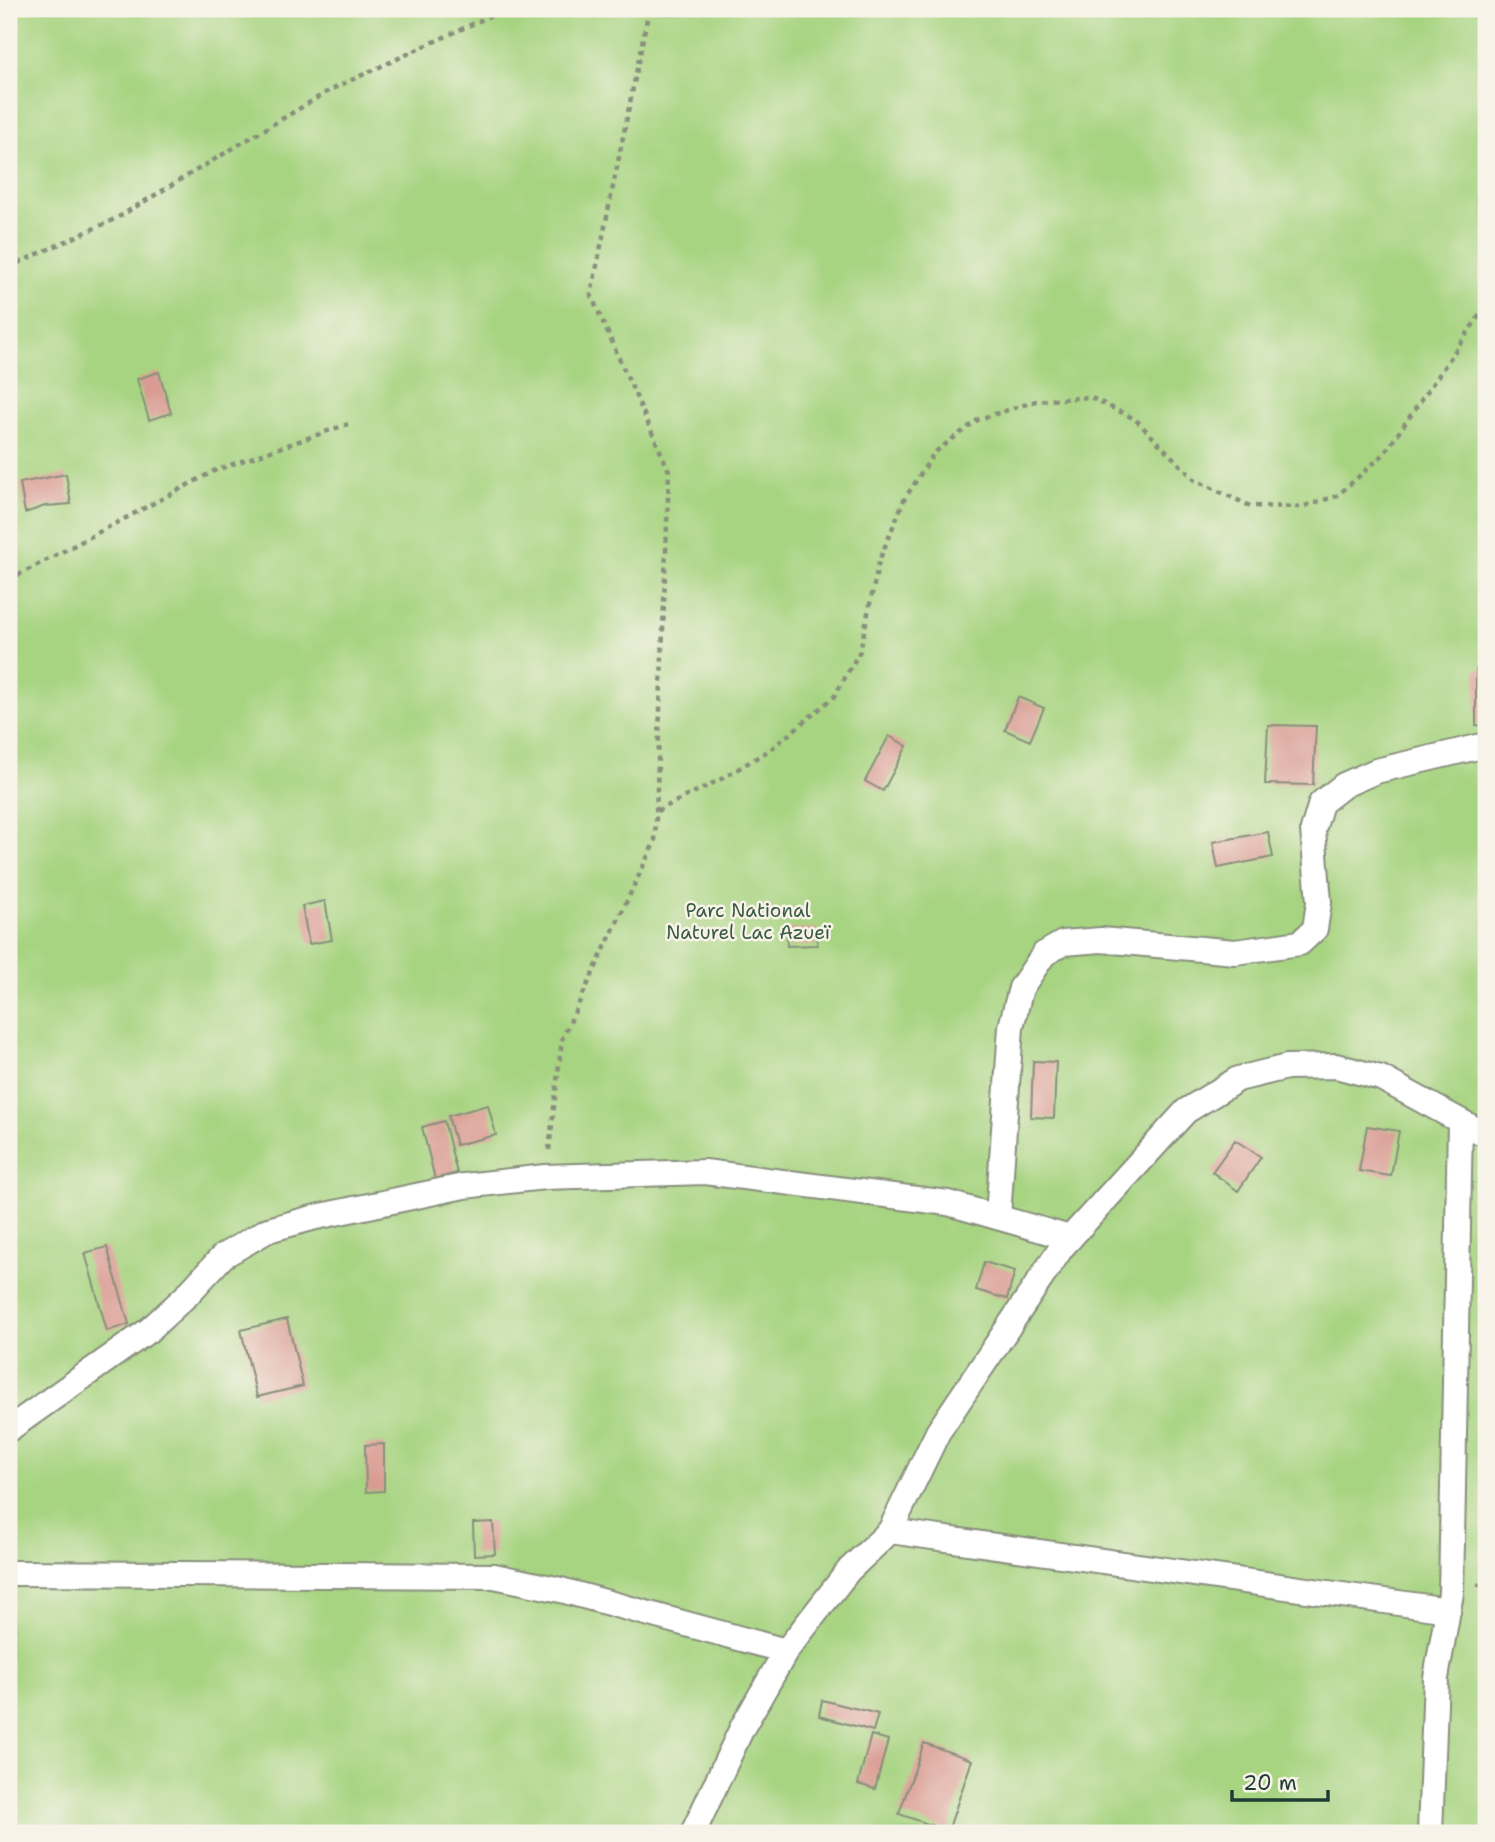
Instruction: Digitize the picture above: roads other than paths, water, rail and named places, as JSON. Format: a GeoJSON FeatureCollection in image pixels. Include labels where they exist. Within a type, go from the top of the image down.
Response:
{"type":"FeatureCollection","features":[{"type":"Feature","properties":{"kind":"street"},"geometry":{"type":"LineString","coordinates":[[998,1217],[1011,1027],[1021,988],[1044,954],[1063,943],[1101,940],[1235,952],[1300,943],[1315,929],[1320,902],[1314,830],[1321,803],[1344,785],[1376,771],[1486,745]]}},
{"type":"Feature","properties":{"kind":"street"},"geometry":{"type":"LineString","coordinates":[[693,1833],[742,1728],[786,1651],[849,1570],[890,1531],[938,1432],[1070,1238],[1186,1111],[1238,1079],[1287,1067],[1336,1066],[1381,1078],[1486,1135]]}},
{"type":"Feature","properties":{"kind":"street"},"geometry":{"type":"LineString","coordinates":[[1430,1833],[1436,1678],[1451,1593],[1460,1122]]}},
{"type":"Feature","properties":{"kind":"street"},"geometry":{"type":"LineString","coordinates":[[9,1429],[149,1329],[186,1296],[223,1256],[268,1230],[316,1217],[464,1186],[545,1177],[705,1172],[948,1203],[1070,1238]]}},
{"type":"Feature","properties":{"kind":"street"},"geometry":{"type":"LineString","coordinates":[[890,1531],[1448,1610]]}},
{"type":"Feature","properties":{"kind":"street"},"geometry":{"type":"LineString","coordinates":[[9,1573],[494,1576],[561,1590],[786,1651]]}},
{"type":"Feature","properties":{"kind":"park label","name":"Parc National Naturel Lac Azueï"},"geometry":{"type":"Point","coordinates":[748,921]}}]}
